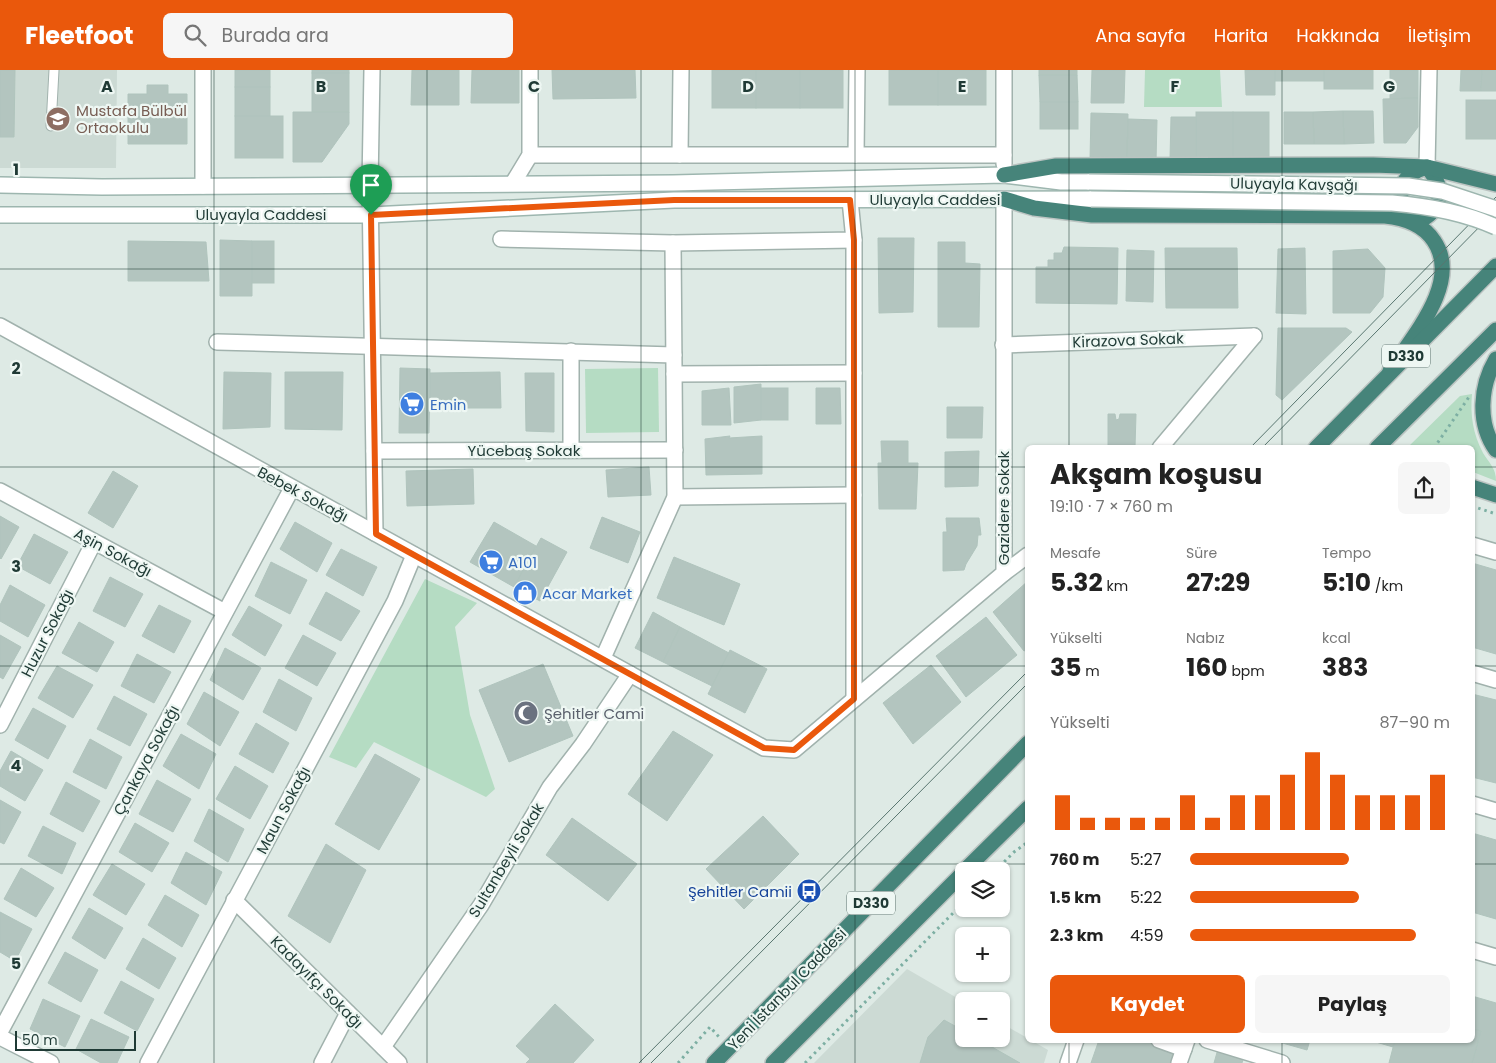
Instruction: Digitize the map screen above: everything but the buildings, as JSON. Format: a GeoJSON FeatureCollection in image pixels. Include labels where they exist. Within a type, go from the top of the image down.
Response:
{"type":"FeatureCollection","features":[{"type":"Feature","properties":{"kind":"highway"},"geometry":{"type":"LineString","coordinates":[[1004,175],[1065,166],[1373,165],[1427,168],[1496,184]]}},
{"type":"Feature","properties":{"kind":"highway"},"geometry":{"type":"LineString","coordinates":[[1415,224],[1432,213],[1437,206],[1439,187],[1427,168]]}},
{"type":"Feature","properties":{"kind":"highway"},"geometry":{"type":"LineString","coordinates":[[1415,224],[1408,216],[1401,202],[1402,186],[1412,174],[1427,168]]}},
{"type":"Feature","properties":{"kind":"highway"},"geometry":{"type":"LineString","coordinates":[[1004,199],[1034,208],[1092,214],[1385,216],[1415,224],[1424,229],[1438,246],[1443,265],[1443,276],[1436,299],[1390,371]]}},
{"type":"Feature","properties":{"kind":"highway","name":"D330"},"geometry":{"type":"LineString","coordinates":[[1319,445],[1496,266]]}},
{"type":"Feature","properties":{"kind":"highway","name":"D330"},"geometry":{"type":"LineString","coordinates":[[1380,445],[1496,330]]}},
{"type":"Feature","properties":{"kind":"highway"},"geometry":{"type":"LineString","coordinates":[[1496,359],[1485,384],[1484,421],[1496,450]]}},
{"type":"Feature","properties":{"kind":"highway"},"geometry":{"type":"LineString","coordinates":[[1475,488],[1496,495]]}},
{"type":"Feature","properties":{"kind":"highway","name":"Yeni İstanbul Caddesi"},"geometry":{"type":"LineString","coordinates":[[714,1063],[1025,745]]}},
{"type":"Feature","properties":{"kind":"highway","name":"D330"},"geometry":{"type":"LineString","coordinates":[[974,862],[1025,811]]}},
{"type":"Feature","properties":{"kind":"highway","name":"D330"},"geometry":{"type":"LineString","coordinates":[[773,1063],[955,881]]}},
{"type":"Feature","properties":{"kind":"street"},"geometry":{"type":"LineString","coordinates":[[202,186],[203,70]]}},
{"type":"Feature","properties":{"kind":"street"},"geometry":{"type":"LineString","coordinates":[[372,70],[370,184],[376,534]]}},
{"type":"Feature","properties":{"kind":"street"},"geometry":{"type":"LineString","coordinates":[[513,183],[530,155],[530,70]]}},
{"type":"Feature","properties":{"kind":"street"},"geometry":{"type":"LineString","coordinates":[[680,155],[681,70]]}},
{"type":"Feature","properties":{"kind":"street"},"geometry":{"type":"LineString","coordinates":[[856,155],[857,70]]}},
{"type":"Feature","properties":{"kind":"street"},"geometry":{"type":"LineString","coordinates":[[1004,70],[1004,175]]}},
{"type":"Feature","properties":{"kind":"street"},"geometry":{"type":"LineString","coordinates":[[1427,168],[1429,70]]}},
{"type":"Feature","properties":{"kind":"street"},"geometry":{"type":"LineString","coordinates":[[530,155],[1004,155]]}},
{"type":"Feature","properties":{"kind":"street","name":"Uluyayla Caddesi"},"geometry":{"type":"LineString","coordinates":[[0,185],[202,186],[673,183],[1004,175],[1061,182],[1089,182]]}},
{"type":"Feature","properties":{"kind":"street","name":"Uluyayla Kavşağı"},"geometry":{"type":"LineString","coordinates":[[1089,182],[1400,185],[1442,191],[1496,209]]}},
{"type":"Feature","properties":{"kind":"street","name":"Gazidere Sokak"},"geometry":{"type":"LineString","coordinates":[[764,748],[794,750],[1004,573],[1004,199]]}},
{"type":"Feature","properties":{"kind":"street","name":"Uluyayla Caddesi"},"geometry":{"type":"LineString","coordinates":[[0,215],[371,215],[674,200],[1091,199]]}},
{"type":"Feature","properties":{"kind":"street","name":"Uluyayla Kavşağı"},"geometry":{"type":"LineString","coordinates":[[1091,199],[1392,203],[1438,209],[1464,215],[1496,227]]}},
{"type":"Feature","properties":{"kind":"street"},"geometry":{"type":"LineString","coordinates":[[850,200],[854,240],[854,699]]}},
{"type":"Feature","properties":{"kind":"street"},"geometry":{"type":"LineString","coordinates":[[501,239],[673,243],[854,240]]}},
{"type":"Feature","properties":{"kind":"street"},"geometry":{"type":"LineString","coordinates":[[603,658],[675,497],[673,243]]}},
{"type":"Feature","properties":{"kind":"street","name":"Bebek Sokağı"},"geometry":{"type":"LineString","coordinates":[[0,326],[764,748]]}},
{"type":"Feature","properties":{"kind":"street","name":"Kirazova Sokak"},"geometry":{"type":"LineString","coordinates":[[1003,345],[1254,336],[1163,445]]}},
{"type":"Feature","properties":{"kind":"street"},"geometry":{"type":"LineString","coordinates":[[217,342],[674,355]]}},
{"type":"Feature","properties":{"kind":"street"},"geometry":{"type":"LineString","coordinates":[[571,351],[571,450]]}},
{"type":"Feature","properties":{"kind":"street"},"geometry":{"type":"LineString","coordinates":[[674,374],[854,373]]}},
{"type":"Feature","properties":{"kind":"street","name":"Yücebaş Sokak"},"geometry":{"type":"LineString","coordinates":[[374,451],[675,450]]}},
{"type":"Feature","properties":{"kind":"street","name":"Çankaya Sokağı"},"geometry":{"type":"LineString","coordinates":[[0,1032],[292,488]]}},
{"type":"Feature","properties":{"kind":"street","name":"Aşin Sokağı"},"geometry":{"type":"LineString","coordinates":[[0,491],[225,612]]}},
{"type":"Feature","properties":{"kind":"street"},"geometry":{"type":"LineString","coordinates":[[675,497],[854,495]]}},
{"type":"Feature","properties":{"kind":"street","name":"Huzur Sokağı"},"geometry":{"type":"LineString","coordinates":[[0,725],[94,542]]}},
{"type":"Feature","properties":{"kind":"street"},"geometry":{"type":"LineString","coordinates":[[1475,546],[1496,552]]}},
{"type":"Feature","properties":{"kind":"street","name":"Maun Sokağı"},"geometry":{"type":"LineString","coordinates":[[148,1063],[395,601],[414,554]]}},
{"type":"Feature","properties":{"kind":"street"},"geometry":{"type":"LineString","coordinates":[[1004,573],[1025,557]]}},
{"type":"Feature","properties":{"kind":"street","name":"Sultanbeyli Sokak"},"geometry":{"type":"LineString","coordinates":[[383,1047],[481,905],[550,788],[583,744],[630,674]]}},
{"type":"Feature","properties":{"kind":"street"},"geometry":{"type":"LineString","coordinates":[[1475,674],[1496,680]]}},
{"type":"Feature","properties":{"kind":"street"},"geometry":{"type":"LineString","coordinates":[[1475,805],[1496,811]]}},
{"type":"Feature","properties":{"kind":"street","name":"Kadayıfçı Sokağı"},"geometry":{"type":"LineString","coordinates":[[234,900],[398,1063]]}},
{"type":"Feature","properties":{"kind":"street"},"geometry":{"type":"LineString","coordinates":[[1475,951],[1496,957]]}},
{"type":"Feature","properties":{"kind":"street"},"geometry":{"type":"LineString","coordinates":[[322,1063],[348,1012]]}},
{"type":"Feature","properties":{"kind":"street"},"geometry":{"type":"LineString","coordinates":[[0,1037],[51,1063]]}},
{"type":"Feature","properties":{"kind":"street"},"geometry":{"type":"LineString","coordinates":[[1068,1063],[1075,1043]]}},
{"type":"Feature","properties":{"kind":"street"},"geometry":{"type":"LineString","coordinates":[[1166,1043],[1183,1050]]}},
{"type":"Feature","properties":{"kind":"street"},"geometry":{"type":"LineString","coordinates":[[1217,1043],[1282,1063]]}},
{"type":"Feature","properties":{"kind":"lane"},"geometry":{"type":"LineString","coordinates":[[50,126],[54,70]]}},
{"type":"Feature","properties":{"kind":"path"},"geometry":{"type":"LineString","coordinates":[[1436,445],[1466,399],[1485,384]]}},
{"type":"Feature","properties":{"kind":"path"},"geometry":{"type":"LineString","coordinates":[[1475,507],[1496,514]]}},
{"type":"Feature","properties":{"kind":"path"},"geometry":{"type":"LineString","coordinates":[[1004,862],[1025,844]]}},
{"type":"Feature","properties":{"kind":"path"},"geometry":{"type":"LineString","coordinates":[[805,1063],[955,911]]}},
{"type":"Feature","properties":{"kind":"path"},"geometry":{"type":"LineString","coordinates":[[678,1063],[710,1027]]}},
{"type":"Feature","properties":{"kind":"shaded area","name":"Mustafa Bülbül Ortaokulu"},"geometry":{"type":"Polygon","coordinates":[[[0,70],[117,70],[116,168],[0,168],[0,70]]]}},
{"type":"Feature","properties":{"kind":"shaded area"},"geometry":{"type":"Polygon","coordinates":[[[907,969],[955,997],[955,1047],[1010,1047],[1010,1028],[1025,1037],[1025,1043],[1036,1043],[1048,1050],[1044,1063],[814,1063],[907,969]]]}},
{"type":"Feature","properties":{"kind":"green space"},"geometry":{"type":"Polygon","coordinates":[[[1145,70],[1220,70],[1222,107],[1144,107],[1145,70]]]}},
{"type":"Feature","properties":{"kind":"green space"},"geometry":{"type":"Polygon","coordinates":[[[658,368],[659,432],[586,433],[585,369],[658,368]]]}},
{"type":"Feature","properties":{"kind":"green space"},"geometry":{"type":"Polygon","coordinates":[[[1472,394],[1471,409],[1475,432],[1483,453],[1496,476],[1496,481],[1475,473],[1475,445],[1410,445],[1460,396],[1472,394]]]}},
{"type":"Feature","properties":{"kind":"green space"},"geometry":{"type":"Polygon","coordinates":[[[425,579],[477,603],[455,627],[470,715],[495,789],[486,797],[374,742],[356,768],[329,757],[425,579]]]}},
{"type":"Feature","properties":{"kind":"tram line"},"geometry":{"type":"LineString","coordinates":[[1253,445],[1496,197]]}},
{"type":"Feature","properties":{"kind":"tram line"},"geometry":{"type":"LineString","coordinates":[[1265,445],[1496,210]]}},
{"type":"Feature","properties":{"kind":"tram line"},"geometry":{"type":"LineString","coordinates":[[639,1063],[1025,674]]}},
{"type":"Feature","properties":{"kind":"tram line"},"geometry":{"type":"LineString","coordinates":[[651,1063],[1025,686]]}},
{"type":"Feature","properties":{"kind":"place","name":"Mustafa Bülbül Ortaokulu"},"geometry":{"type":"Point","coordinates":[58,119]}},
{"type":"Feature","properties":{"kind":"place","name":"Emin"},"geometry":{"type":"Point","coordinates":[412,404]}},
{"type":"Feature","properties":{"kind":"place","name":"A101"},"geometry":{"type":"Point","coordinates":[491,562]}},
{"type":"Feature","properties":{"kind":"place","name":"Acar Market"},"geometry":{"type":"Point","coordinates":[525,593]}},
{"type":"Feature","properties":{"kind":"place","name":"Şehitler Cami"},"geometry":{"type":"Point","coordinates":[526,713]}},
{"type":"Feature","properties":{"kind":"place","name":"Şehitler Camii"},"geometry":{"type":"Point","coordinates":[809,891]}},
{"type":"Feature","properties":{"kind":"route"},"geometry":{"type":"LineString","coordinates":[[674,200],[850,200],[854,240],[854,699],[794,750],[764,748],[376,534],[371,215],[674,200]]}}]}
